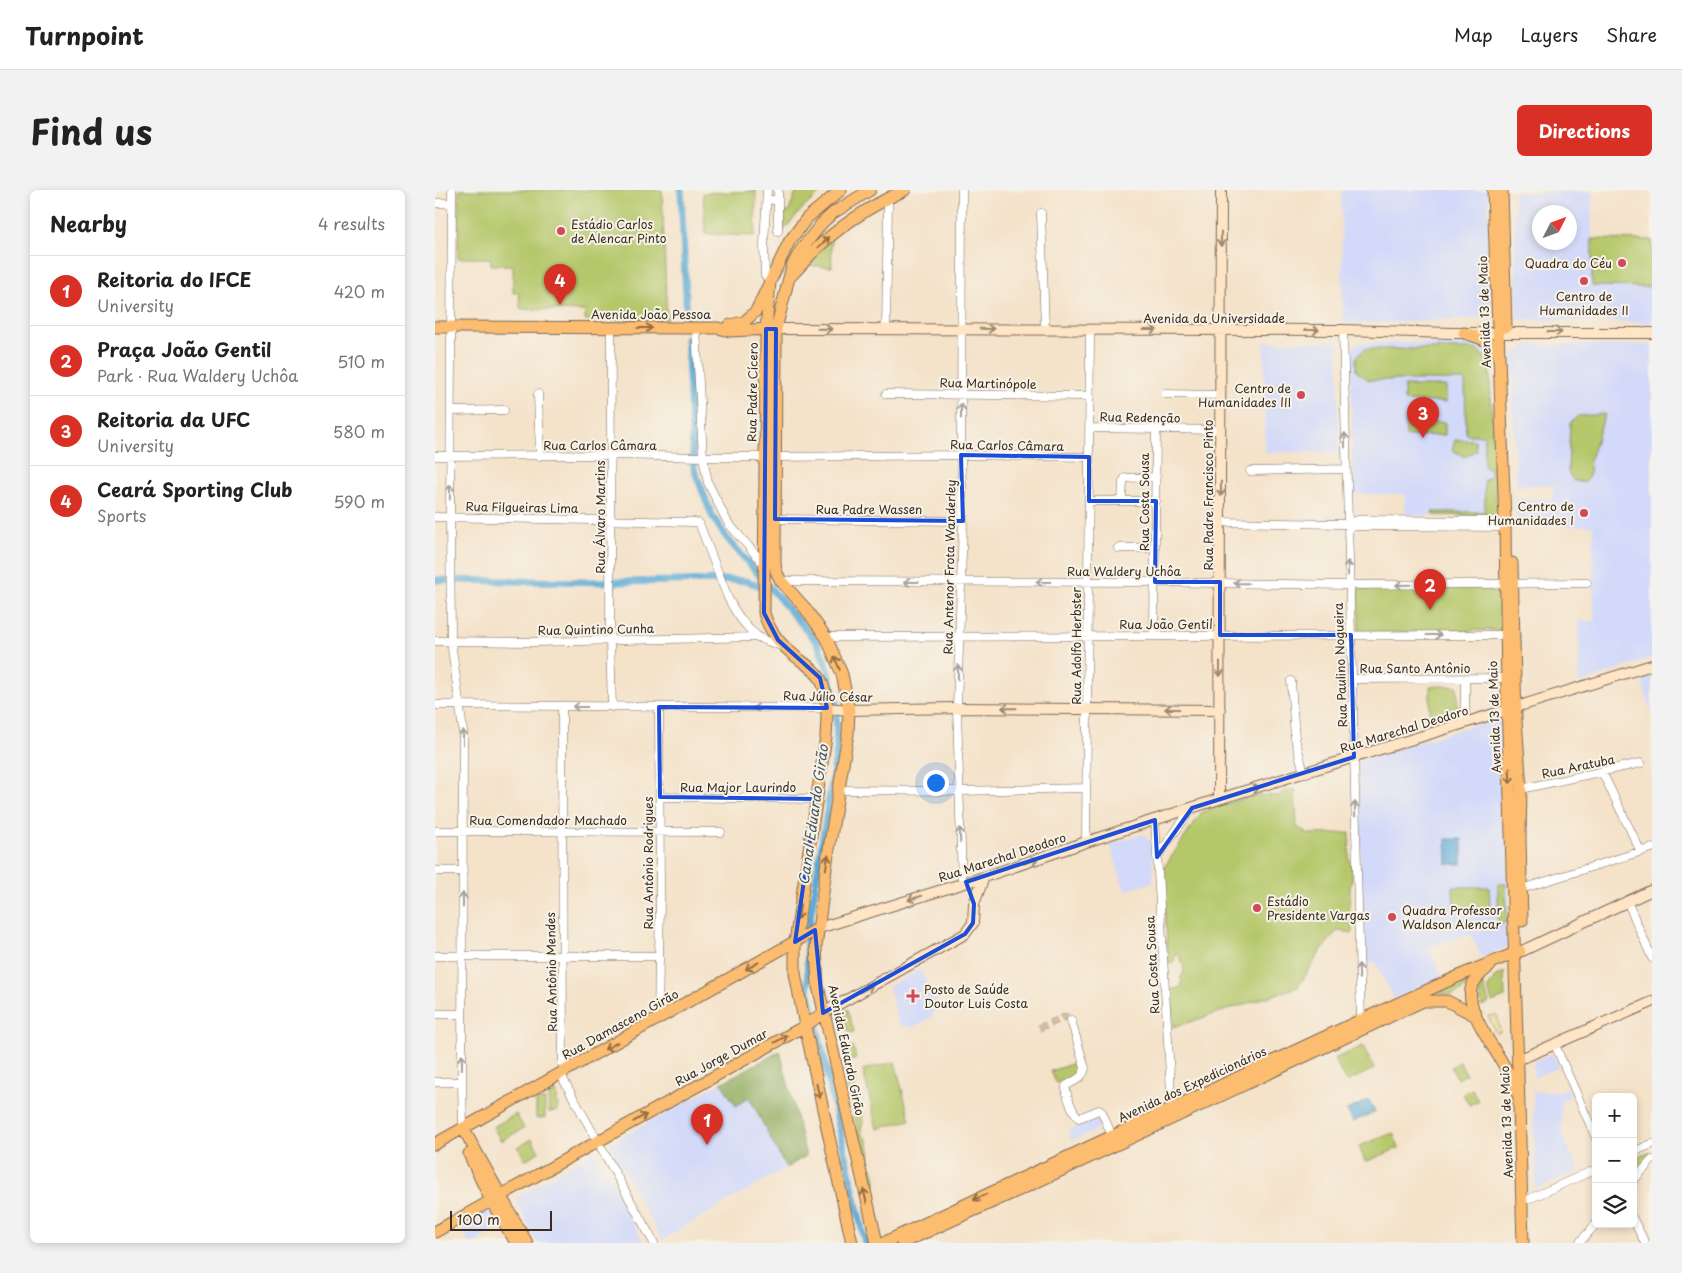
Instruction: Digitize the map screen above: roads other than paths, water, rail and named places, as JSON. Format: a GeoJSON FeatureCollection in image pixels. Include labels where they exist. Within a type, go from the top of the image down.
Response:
{"type":"FeatureCollection","features":[{"type":"Feature","properties":{"kind":"main road"},"geometry":{"type":"LineString","coordinates":[[718,328],[737,324],[748,319],[756,311],[789,242],[807,218],[841,190]]}},
{"type":"Feature","properties":{"kind":"main road","name":"Rua Padre Cícero"},"geometry":{"type":"LineString","coordinates":[[771,329],[790,278],[792,266],[800,251],[822,223],[833,213],[870,190]]}},
{"type":"Feature","properties":{"kind":"main road"},"geometry":{"type":"LineString","coordinates":[[790,278],[811,254],[853,218],[882,200],[905,190]]}},
{"type":"Feature","properties":{"kind":"main road","name":"Avenida 13 de Maio"},"geometry":{"type":"LineString","coordinates":[[1493,190],[1502,332],[1499,360],[1509,583],[1506,635],[1507,678],[1521,790],[1519,952]]}},
{"type":"Feature","properties":{"kind":"main road","name":"Avenida 13 de Maio"},"geometry":{"type":"LineString","coordinates":[[1502,190],[1502,332],[1512,709],[1522,1059],[1531,1243]]}},
{"type":"Feature","properties":{"kind":"main road","name":"Rua Padre Cícero"},"geometry":{"type":"LineString","coordinates":[[764,589],[770,457],[770,282]]}},
{"type":"Feature","properties":{"kind":"main road","name":"Avenida João Pessoa"},"geometry":{"type":"LineString","coordinates":[[435,327],[718,328],[730,331],[771,329]]}},
{"type":"Feature","properties":{"kind":"main road"},"geometry":{"type":"LineString","coordinates":[[1464,333],[1485,340],[1497,352],[1499,360]]}},
{"type":"Feature","properties":{"kind":"main road","name":"Rua Padre Cícero"},"geometry":{"type":"LineString","coordinates":[[770,457],[775,519],[776,571],[781,581]]}},
{"type":"Feature","properties":{"kind":"main road","name":"Avenida Eduardo Girão"},"geometry":{"type":"LineString","coordinates":[[781,581],[805,608],[826,637],[842,674],[848,734],[827,861],[795,973],[814,1019],[877,1243]]}},
{"type":"Feature","properties":{"kind":"main road","name":"Avenida Eduardo Girão"},"geometry":{"type":"LineString","coordinates":[[764,589],[766,621],[785,648],[817,674],[823,686],[829,708],[827,737],[816,798],[807,935],[816,947],[818,986],[814,1019],[853,1243]]}},
{"type":"Feature","properties":{"kind":"main road","name":"Rua Damasceno Girão"},"geometry":{"type":"LineString","coordinates":[[435,1144],[807,935]]}},
{"type":"Feature","properties":{"kind":"main road","name":"Avenida dos Expedicionários"},"geometry":{"type":"LineString","coordinates":[[902,1243],[1026,1182],[1361,1025],[1468,972],[1519,952]]}},
{"type":"Feature","properties":{"kind":"main road"},"geometry":{"type":"LineString","coordinates":[[1495,961],[1473,982],[1471,1000],[1476,1016],[1505,1068],[1519,1098]]}},
{"type":"Feature","properties":{"kind":"main road","name":"Avenida dos Expedicionários"},"geometry":{"type":"LineString","coordinates":[[883,1243],[1026,1182],[1112,1136],[1172,1108],[1361,1025],[1423,1001],[1447,1002],[1476,1016]]}},
{"type":"Feature","properties":{"kind":"main road","name":"Rua Jorge Dumar"},"geometry":{"type":"LineString","coordinates":[[435,1232],[814,1019]]}},
{"type":"Feature","properties":{"kind":"main road"},"geometry":{"type":"LineString","coordinates":[[1505,1068],[1522,1059]]}},
{"type":"Feature","properties":{"kind":"main road","name":"Avenida 13 de Maio"},"geometry":{"type":"LineString","coordinates":[[1522,1059],[1519,1098],[1523,1243]]}},
{"type":"Feature","properties":{"kind":"main road"},"geometry":{"type":"LineString","coordinates":[[461,1130],[496,1198],[516,1243]]}},
{"type":"Feature","properties":{"kind":"main road"},"geometry":{"type":"LineString","coordinates":[[496,1198],[527,1243]]}},
{"type":"Feature","properties":{"kind":"street"},"geometry":{"type":"LineString","coordinates":[[452,190],[451,642],[463,731],[461,1130]]}},
{"type":"Feature","properties":{"kind":"street","name":"Rua Padre Cícero"},"geometry":{"type":"LineString","coordinates":[[767,190],[764,244],[765,276],[770,282]]}},
{"type":"Feature","properties":{"kind":"street"},"geometry":{"type":"LineString","coordinates":[[777,231],[778,190]]}},
{"type":"Feature","properties":{"kind":"street","name":"Rua Antenor Frota Wanderley"},"geometry":{"type":"LineString","coordinates":[[962,190],[961,455],[963,521],[957,708],[962,884]]}},
{"type":"Feature","properties":{"kind":"street","name":"Rua Padre Francisco Pinto"},"geometry":{"type":"LineString","coordinates":[[1219,799],[1221,190]]}},
{"type":"Feature","properties":{"kind":"street"},"geometry":{"type":"LineString","coordinates":[[767,200],[778,200]]}},
{"type":"Feature","properties":{"kind":"street"},"geometry":{"type":"LineString","coordinates":[[435,203],[452,204]]}},
{"type":"Feature","properties":{"kind":"street"},"geometry":{"type":"LineString","coordinates":[[886,330],[888,203]]}},
{"type":"Feature","properties":{"kind":"street"},"geometry":{"type":"LineString","coordinates":[[1041,213],[1045,329]]}},
{"type":"Feature","properties":{"kind":"street","name":"Rua Álvaro Martins"},"geometry":{"type":"LineString","coordinates":[[611,328],[610,640],[612,707]]}},
{"type":"Feature","properties":{"kind":"street"},"geometry":{"type":"LineString","coordinates":[[696,328],[701,457],[711,492],[728,523],[765,568]]}},
{"type":"Feature","properties":{"kind":"street","name":"Avenida da Universidade"},"geometry":{"type":"LineString","coordinates":[[771,329],[886,330],[962,328],[1652,333]]}},
{"type":"Feature","properties":{"kind":"street","name":"Rua Adolfo Herbster"},"geometry":{"type":"LineString","coordinates":[[1085,842],[1090,330]]}},
{"type":"Feature","properties":{"kind":"street","name":"Rua Paulino Nogueira"},"geometry":{"type":"LineString","coordinates":[[1343,330],[1361,1025]]}},
{"type":"Feature","properties":{"kind":"street"},"geometry":{"type":"LineString","coordinates":[[539,394],[540,456]]}},
{"type":"Feature","properties":{"kind":"street","name":"Rua Martinópole"},"geometry":{"type":"LineString","coordinates":[[886,394],[1090,396]]}},
{"type":"Feature","properties":{"kind":"street"},"geometry":{"type":"LineString","coordinates":[[1165,394],[1220,395]]}},
{"type":"Feature","properties":{"kind":"street"},"geometry":{"type":"LineString","coordinates":[[451,411],[504,410]]}},
{"type":"Feature","properties":{"kind":"street","name":"Rua Redenção"},"geometry":{"type":"LineString","coordinates":[[1090,428],[1221,430]]}},
{"type":"Feature","properties":{"kind":"street","name":"Rua Costa Sousa"},"geometry":{"type":"LineString","coordinates":[[1154,635],[1156,429]]}},
{"type":"Feature","properties":{"kind":"street","name":"Rua Carlos Câmara"},"geometry":{"type":"LineString","coordinates":[[435,456],[611,455],[770,457],[961,455],[1089,457]]}},
{"type":"Feature","properties":{"kind":"street"},"geometry":{"type":"LineString","coordinates":[[1250,471],[1346,469]]}},
{"type":"Feature","properties":{"kind":"street"},"geometry":{"type":"LineString","coordinates":[[1122,501],[1125,478],[1156,478]]}},
{"type":"Feature","properties":{"kind":"street"},"geometry":{"type":"LineString","coordinates":[[1089,501],[1156,501]]}},
{"type":"Feature","properties":{"kind":"street","name":"Rua Filgueiras Lima"},"geometry":{"type":"LineString","coordinates":[[435,517],[694,522],[699,524],[734,610],[758,637]]}},
{"type":"Feature","properties":{"kind":"street","name":"Rua Padre Wassen"},"geometry":{"type":"LineString","coordinates":[[775,519],[963,521]]}},
{"type":"Feature","properties":{"kind":"street"},"geometry":{"type":"LineString","coordinates":[[1221,522],[1347,524],[1358,520],[1505,524]]}},
{"type":"Feature","properties":{"kind":"street"},"geometry":{"type":"LineString","coordinates":[[1118,548],[1155,548]]}},
{"type":"Feature","properties":{"kind":"street","name":"Rua Waldery Uchôa"},"geometry":{"type":"LineString","coordinates":[[781,581],[1220,582],[1349,585],[1587,583]]}},
{"type":"Feature","properties":{"kind":"street","name":"Rua João Gentil"},"geometry":{"type":"LineString","coordinates":[[826,637],[1506,635]]}},
{"type":"Feature","properties":{"kind":"street"},"geometry":{"type":"LineString","coordinates":[[758,637],[785,648]]}},
{"type":"Feature","properties":{"kind":"street","name":"Rua Quintino Cunha"},"geometry":{"type":"LineString","coordinates":[[435,642],[758,637]]}},
{"type":"Feature","properties":{"kind":"street","name":"Rua Marechal Deodoro"},"geometry":{"type":"LineString","coordinates":[[807,935],[1219,799],[1652,665]]}},
{"type":"Feature","properties":{"kind":"street","name":"Rua Santo Antônio"},"geometry":{"type":"LineString","coordinates":[[1352,679],[1507,678]]}},
{"type":"Feature","properties":{"kind":"street"},"geometry":{"type":"LineString","coordinates":[[1465,679],[1465,722]]}},
{"type":"Feature","properties":{"kind":"street"},"geometry":{"type":"LineString","coordinates":[[1291,681],[1295,738],[1303,773]]}},
{"type":"Feature","properties":{"kind":"street","name":"Rua Júlio César"},"geometry":{"type":"LineString","coordinates":[[435,706],[829,708],[846,710],[957,708],[1220,710]]}},
{"type":"Feature","properties":{"kind":"street","name":"Rua Antônio Mendes"},"geometry":{"type":"LineString","coordinates":[[562,707],[563,1079],[654,1243]]}},
{"type":"Feature","properties":{"kind":"street","name":"Rua Antônio Rodrigues"},"geometry":{"type":"LineString","coordinates":[[658,1019],[659,707]]}},
{"type":"Feature","properties":{"kind":"street","name":"Rua Aratuba"},"geometry":{"type":"LineString","coordinates":[[1521,790],[1641,763]]}},
{"type":"Feature","properties":{"kind":"street"},"geometry":{"type":"LineString","coordinates":[[1602,772],[1641,852]]}},
{"type":"Feature","properties":{"kind":"street"},"geometry":{"type":"LineString","coordinates":[[839,790],[959,791],[1086,788]]}},
{"type":"Feature","properties":{"kind":"street","name":"Rua Major Laurindo"},"geometry":{"type":"LineString","coordinates":[[660,797],[816,798]]}},
{"type":"Feature","properties":{"kind":"street"},"geometry":{"type":"LineString","coordinates":[[1157,857],[1192,808]]}},
{"type":"Feature","properties":{"kind":"street","name":"Rua Costa Sousa"},"geometry":{"type":"LineString","coordinates":[[1155,820],[1172,1108]]}},
{"type":"Feature","properties":{"kind":"street","name":"Rua Comendador Machado"},"geometry":{"type":"LineString","coordinates":[[435,831],[721,832]]}},
{"type":"Feature","properties":{"kind":"street"},"geometry":{"type":"LineString","coordinates":[[1521,889],[1652,848]]}},
{"type":"Feature","properties":{"kind":"street"},"geometry":{"type":"LineString","coordinates":[[435,871],[463,871]]}},
{"type":"Feature","properties":{"kind":"street","name":"Rua Jorge Dumar"},"geometry":{"type":"LineString","coordinates":[[814,1019],[965,934],[973,923],[974,904],[985,877]]}},
{"type":"Feature","properties":{"kind":"street"},"geometry":{"type":"LineString","coordinates":[[962,884],[969,890],[974,904]]}},
{"type":"Feature","properties":{"kind":"street"},"geometry":{"type":"LineString","coordinates":[[1519,952],[1652,890]]}},
{"type":"Feature","properties":{"kind":"street"},"geometry":{"type":"LineString","coordinates":[[1627,901],[1652,958]]}},
{"type":"Feature","properties":{"kind":"street"},"geometry":{"type":"LineString","coordinates":[[435,956],[659,956]]}},
{"type":"Feature","properties":{"kind":"street"},"geometry":{"type":"LineString","coordinates":[[1522,1059],[1652,1002]]}},
{"type":"Feature","properties":{"kind":"street"},"geometry":{"type":"LineString","coordinates":[[435,1014],[462,1014]]}},
{"type":"Feature","properties":{"kind":"street"},"geometry":{"type":"LineString","coordinates":[[1071,1020],[1085,1068],[1084,1074],[1080,1078],[1066,1086],[1066,1091],[1079,1118],[1099,1110],[1102,1112],[1112,1136]]}},
{"type":"Feature","properties":{"kind":"street"},"geometry":{"type":"LineString","coordinates":[[1555,1045],[1592,1129]]}},
{"type":"Feature","properties":{"kind":"street"},"geometry":{"type":"LineString","coordinates":[[435,1082],[462,1082]]}},
{"type":"Feature","properties":{"kind":"street"},"geometry":{"type":"LineString","coordinates":[[1637,1150],[1652,1144]]}},
{"type":"Feature","properties":{"kind":"street"},"geometry":{"type":"LineString","coordinates":[[1637,1177],[1652,1160]]}},
{"type":"Feature","properties":{"kind":"street"},"geometry":{"type":"LineString","coordinates":[[1529,1199],[1592,1172]]}},
{"type":"Feature","properties":{"kind":"street"},"geometry":{"type":"LineString","coordinates":[[1579,1243],[1592,1228]]}},
{"type":"Feature","properties":{"kind":"street"},"geometry":{"type":"LineString","coordinates":[[1637,1228],[1644,1243],[1652,1240]]}},
{"type":"Feature","properties":{"kind":"water"},"geometry":{"type":"Polygon","coordinates":[[[1446,839],[1462,839],[1462,864],[1447,864],[1446,839]]]}},
{"type":"Feature","properties":{"kind":"water"},"geometry":{"type":"Polygon","coordinates":[[[1369,1100],[1375,1112],[1353,1122],[1347,1110],[1369,1100]]]}},
{"type":"Feature","properties":{"kind":"waterway","name":"Canal Eduardo Girão"},"geometry":{"type":"LineString","coordinates":[[681,190],[687,320]]}},
{"type":"Feature","properties":{"kind":"waterway","name":"Canal Eduardo Girão"},"geometry":{"type":"LineString","coordinates":[[687,338],[694,469],[712,516],[726,537],[817,642],[828,670],[836,701],[837,750],[809,925],[807,943],[808,988],[865,1243]]}},
{"type":"Feature","properties":{"kind":"waterway"},"geometry":{"type":"LineString","coordinates":[[435,580],[620,582],[729,580],[746,581],[766,588]]}},
{"type":"Feature","properties":{"kind":"tunnel"},"geometry":{"type":"LineString","coordinates":[[1039,1028],[1065,1017],[1069,1017],[1071,1020]]}},
{"type":"Feature","properties":{"kind":"place","name":"Estádio Carlos de Alencar Pinto"},"geometry":{"type":"Point","coordinates":[561,231]}},
{"type":"Feature","properties":{"kind":"place","name":"Quadra do Céu"},"geometry":{"type":"Point","coordinates":[1622,263]}},
{"type":"Feature","properties":{"kind":"place","name":"Centro de Humanidades II"},"geometry":{"type":"Point","coordinates":[1584,281]}},
{"type":"Feature","properties":{"kind":"place","name":"Ceará Sporting Club"},"geometry":{"type":"Point","coordinates":[560,305]}},
{"type":"Feature","properties":{"kind":"place","name":"Centro de Humanidades III"},"geometry":{"type":"Point","coordinates":[1301,395]}},
{"type":"Feature","properties":{"kind":"place","name":"Reitoria da UFC"},"geometry":{"type":"Point","coordinates":[1423,438]}},
{"type":"Feature","properties":{"kind":"place","name":"Centro de Humanidades I"},"geometry":{"type":"Point","coordinates":[1584,513]}},
{"type":"Feature","properties":{"kind":"place","name":"Praça João Gentil"},"geometry":{"type":"Point","coordinates":[1430,610]}},
{"type":"Feature","properties":{"kind":"place","name":"Estádio Presidente Vargas"},"geometry":{"type":"Point","coordinates":[1257,908]}},
{"type":"Feature","properties":{"kind":"place","name":"Quadra Professor Waldson Alencar"},"geometry":{"type":"Point","coordinates":[1392,917]}},
{"type":"Feature","properties":{"kind":"place","name":"Posto de Saúde Doutor Luis Costa"},"geometry":{"type":"Point","coordinates":[913,996]}},
{"type":"Feature","properties":{"kind":"place","name":"Reitoria do IFCE"},"geometry":{"type":"Point","coordinates":[707,1145]}}]}
